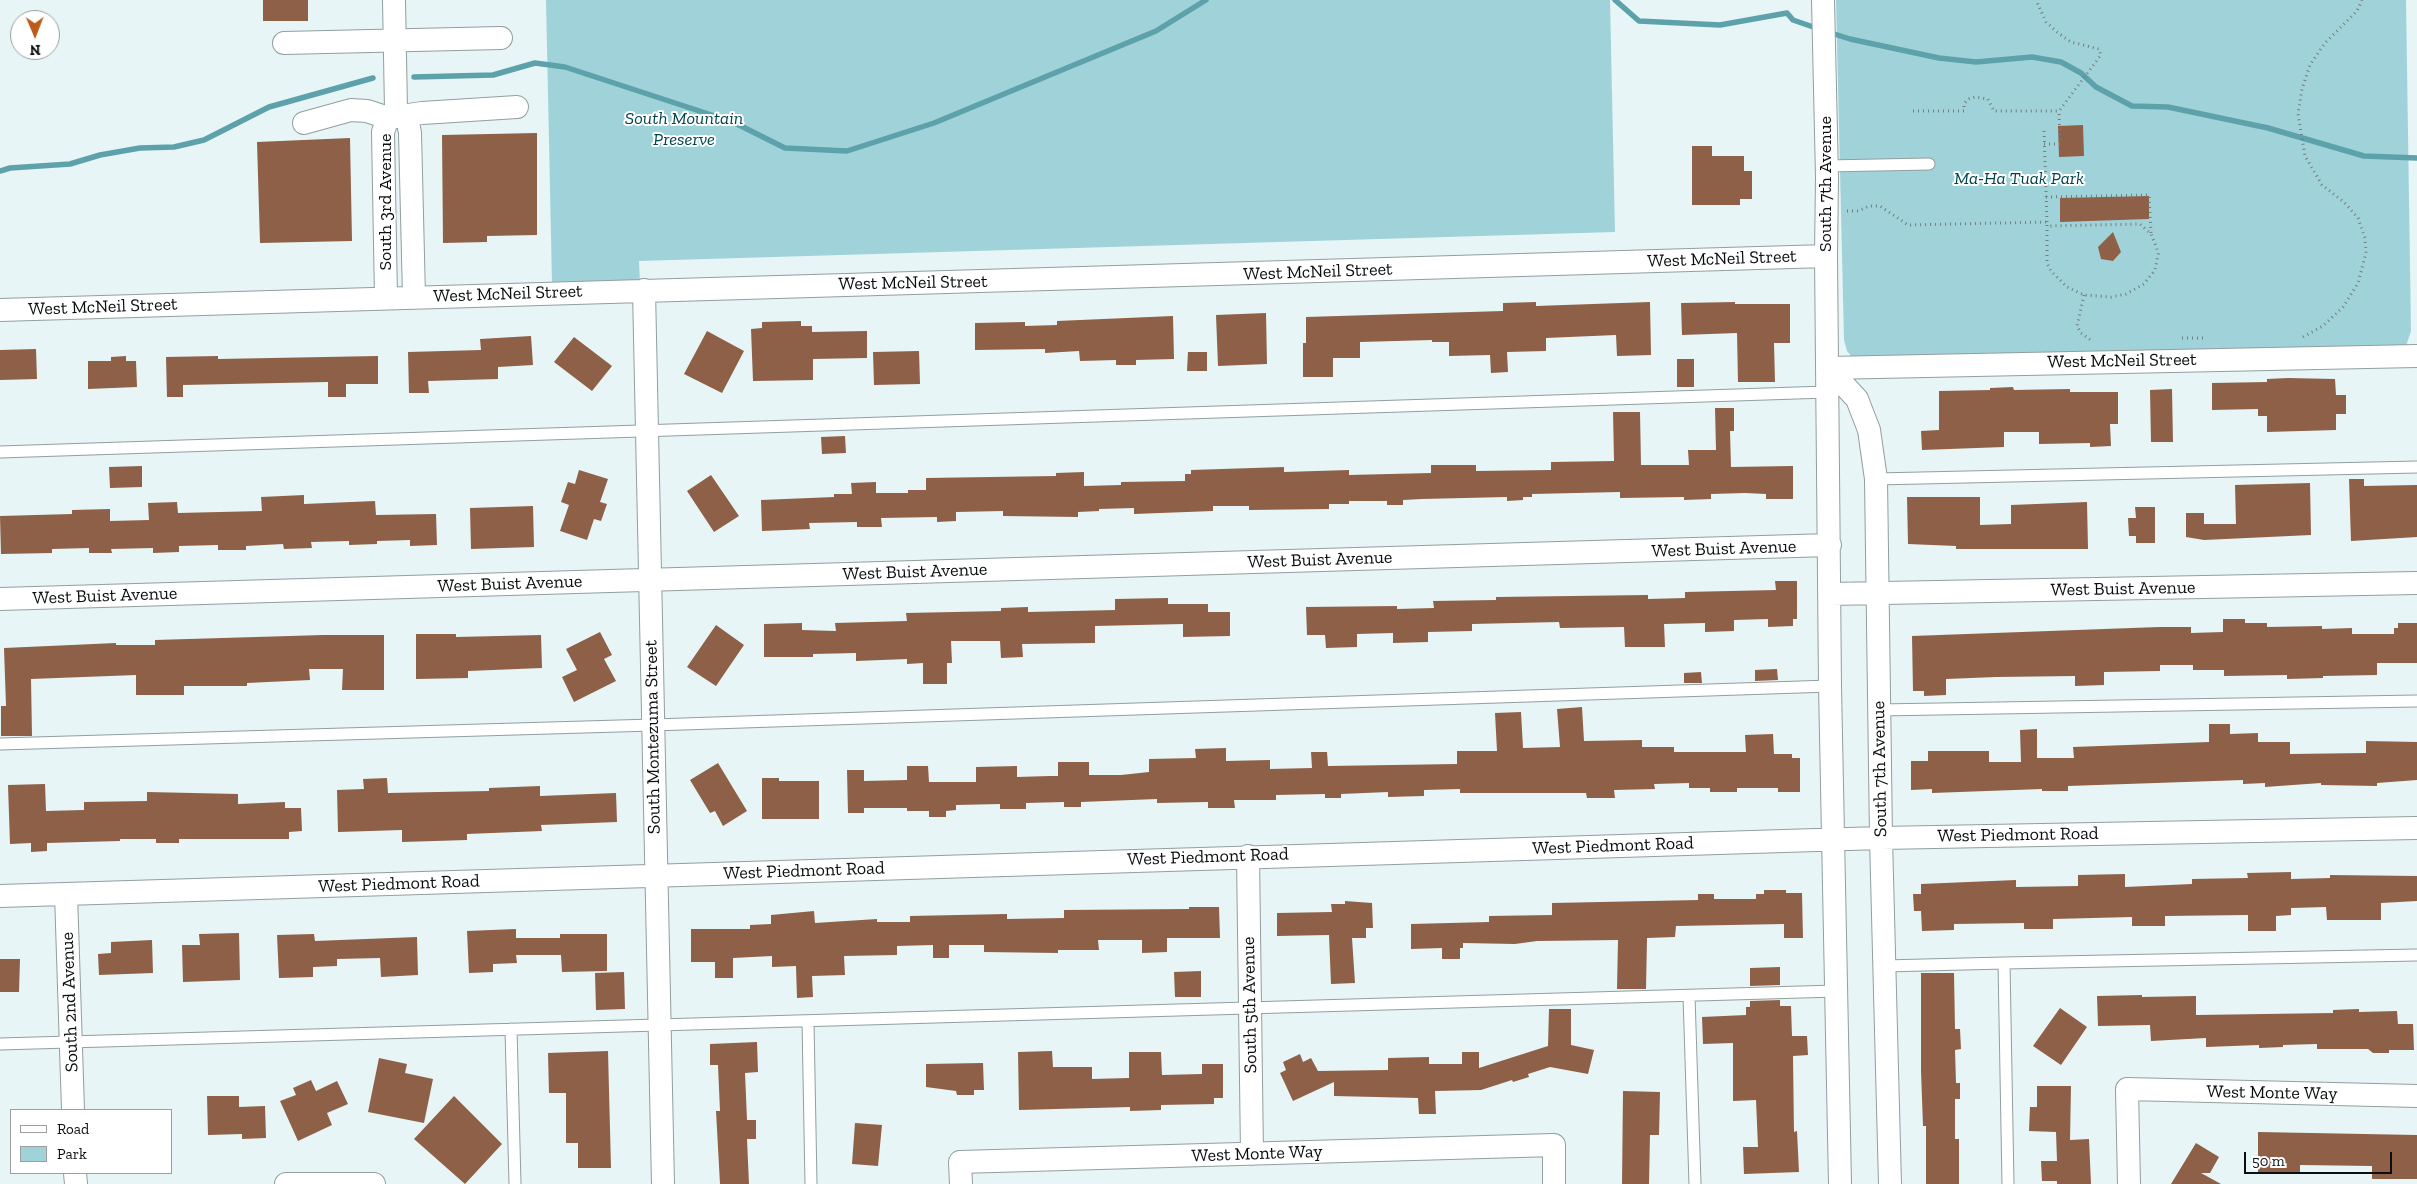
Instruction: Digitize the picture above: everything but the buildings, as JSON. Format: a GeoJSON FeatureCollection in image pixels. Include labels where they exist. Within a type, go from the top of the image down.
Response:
{"type":"FeatureCollection","features":[{"type":"Feature","properties":{"kind":"street","name":"South 3rd Avenue"},"geometry":{"type":"LineString","coordinates":[[386,298],[383,132],[396,115],[394,0]]}},
{"type":"Feature","properties":{"kind":"street","name":"South 7th Avenue"},"geometry":{"type":"LineString","coordinates":[[1823,0],[1827,166],[1826,256],[1830,686],[1840,1184]]}},
{"type":"Feature","properties":{"kind":"street"},"geometry":{"type":"LineString","coordinates":[[284,44],[500,38]]}},
{"type":"Feature","properties":{"kind":"street"},"geometry":{"type":"LineString","coordinates":[[304,123],[351,110],[396,115],[517,107]]}},
{"type":"Feature","properties":{"kind":"street","name":"South 3rd Avenue"},"geometry":{"type":"LineString","coordinates":[[396,115],[408,122],[410,134],[414,297]]}},
{"type":"Feature","properties":{"kind":"street","name":"West McNeil Street"},"geometry":{"type":"LineString","coordinates":[[0,310],[1826,256]]}},
{"type":"Feature","properties":{"kind":"street","name":"South Montezuma Street"},"geometry":{"type":"LineString","coordinates":[[644,290],[663,1184]]}},
{"type":"Feature","properties":{"kind":"street","name":"West McNeil Street"},"geometry":{"type":"LineString","coordinates":[[1828,368],[2417,356]]}},
{"type":"Feature","properties":{"kind":"street","name":"South 7th Avenue"},"geometry":{"type":"LineString","coordinates":[[1828,368],[1857,400],[1869,430],[1876,479],[1881,838],[1890,1184]]}},
{"type":"Feature","properties":{"kind":"street","name":"West Buist Avenue"},"geometry":{"type":"LineString","coordinates":[[0,599],[1830,545]]}},
{"type":"Feature","properties":{"kind":"street","name":"West Buist Avenue"},"geometry":{"type":"LineString","coordinates":[[1830,594],[2417,582]]}},
{"type":"Feature","properties":{"kind":"street","name":"West Piedmont Road"},"geometry":{"type":"LineString","coordinates":[[0,896],[1248,856],[1881,838],[2417,828]]}},
{"type":"Feature","properties":{"kind":"street","name":"South 5th Avenue"},"geometry":{"type":"LineString","coordinates":[[1248,856],[1252,1154]]}},
{"type":"Feature","properties":{"kind":"street","name":"South 2nd Avenue"},"geometry":{"type":"LineString","coordinates":[[66,894],[74,1109]]}},
{"type":"Feature","properties":{"kind":"street","name":"West Monte Way"},"geometry":{"type":"LineString","coordinates":[[2129,1184],[2128,1089],[2417,1096]]}},
{"type":"Feature","properties":{"kind":"street","name":"West Monte Way"},"geometry":{"type":"LineString","coordinates":[[961,1173],[1252,1154],[1554,1145],[1554,1184]]}},
{"type":"Feature","properties":{"kind":"street"},"geometry":{"type":"LineString","coordinates":[[286,1184],[374,1183]]}},
{"type":"Feature","properties":{"kind":"lane"},"geometry":{"type":"LineString","coordinates":[[1827,166],[1929,164]]}},
{"type":"Feature","properties":{"kind":"lane"},"geometry":{"type":"LineString","coordinates":[[0,452],[1827,392]]}},
{"type":"Feature","properties":{"kind":"lane"},"geometry":{"type":"LineString","coordinates":[[1876,479],[2417,467]]}},
{"type":"Feature","properties":{"kind":"lane"},"geometry":{"type":"LineString","coordinates":[[0,744],[653,725],[1830,686]]}},
{"type":"Feature","properties":{"kind":"lane"},"geometry":{"type":"LineString","coordinates":[[1880,710],[2417,701]]}},
{"type":"Feature","properties":{"kind":"lane"},"geometry":{"type":"LineString","coordinates":[[1884,966],[2417,955]]}},
{"type":"Feature","properties":{"kind":"lane"},"geometry":{"type":"LineString","coordinates":[[2004,963],[2008,1184]]}},
{"type":"Feature","properties":{"kind":"lane"},"geometry":{"type":"LineString","coordinates":[[0,1044],[1836,992]]}},
{"type":"Feature","properties":{"kind":"lane"},"geometry":{"type":"LineString","coordinates":[[1689,996],[1695,1184]]}},
{"type":"Feature","properties":{"kind":"lane"},"geometry":{"type":"LineString","coordinates":[[808,1021],[811,1184]]}},
{"type":"Feature","properties":{"kind":"lane"},"geometry":{"type":"LineString","coordinates":[[511,1029],[515,1184]]}},
{"type":"Feature","properties":{"kind":"path"},"geometry":{"type":"LineString","coordinates":[[2036,0],[2046,22],[2058,34],[2070,42],[2100,49],[2101,55],[2059,111],[2060,144],[2044,144]]}},
{"type":"Feature","properties":{"kind":"path"},"geometry":{"type":"LineString","coordinates":[[2298,339],[2323,326],[2343,307],[2358,283],[2366,253],[2365,238],[2358,218],[2344,202],[2322,185],[2305,156],[2298,114],[2302,89],[2310,65],[2324,43],[2357,11],[2362,0]]}},
{"type":"Feature","properties":{"kind":"path"},"geometry":{"type":"LineString","coordinates":[[1914,112],[1964,111],[1964,104],[1968,99],[1976,97],[1988,99],[1994,111],[2059,111]]}},
{"type":"Feature","properties":{"kind":"path"},"geometry":{"type":"LineString","coordinates":[[2044,131],[2047,263],[2051,271],[2067,287],[2084,295],[2112,297],[2126,294],[2144,284],[2151,277],[2158,263],[2158,254],[2151,234],[2149,195],[2046,197]]}},
{"type":"Feature","properties":{"kind":"path"},"geometry":{"type":"LineString","coordinates":[[1846,211],[1858,211],[1869,206],[1880,206],[1908,225],[2140,224],[2151,234]]}},
{"type":"Feature","properties":{"kind":"path"},"geometry":{"type":"LineString","coordinates":[[2084,295],[2077,326],[2081,333],[2097,343]]}},
{"type":"Feature","properties":{"kind":"path"},"geometry":{"type":"LineString","coordinates":[[2177,339],[2214,338]]}},
{"type":"Feature","properties":{"kind":"green space","name":"South Mountain Preserve"},"geometry":{"type":"Polygon","coordinates":[[[546,0],[1610,0],[1615,232],[639,261],[640,284],[552,284],[546,0]]]}},
{"type":"Feature","properties":{"kind":"green space","name":"Ma-Ha Tuak Park"},"geometry":{"type":"Polygon","coordinates":[[[1836,0],[2406,0],[2411,331],[2406,346],[1852,357],[1847,351],[1844,340],[1836,0]]]}},
{"type":"Feature","properties":{"kind":"waterway"},"geometry":{"type":"LineString","coordinates":[[414,77],[493,75],[535,63],[565,67],[733,122],[785,148],[847,151],[934,123],[1156,31],[1206,0]]}},
{"type":"Feature","properties":{"kind":"waterway"},"geometry":{"type":"LineString","coordinates":[[1615,0],[1639,21],[1720,25],[1787,13],[1793,20],[1819,29]]}},
{"type":"Feature","properties":{"kind":"waterway"},"geometry":{"type":"LineString","coordinates":[[1828,32],[1850,39],[1939,58],[1976,62],[2032,57],[2061,62],[2081,73],[2096,87],[2132,106],[2168,107],[2268,128],[2364,156],[2417,158]]}},
{"type":"Feature","properties":{"kind":"waterway"},"geometry":{"type":"LineString","coordinates":[[0,171],[10,168],[70,164],[100,155],[140,148],[174,147],[204,140],[269,107],[373,78]]}}]}
